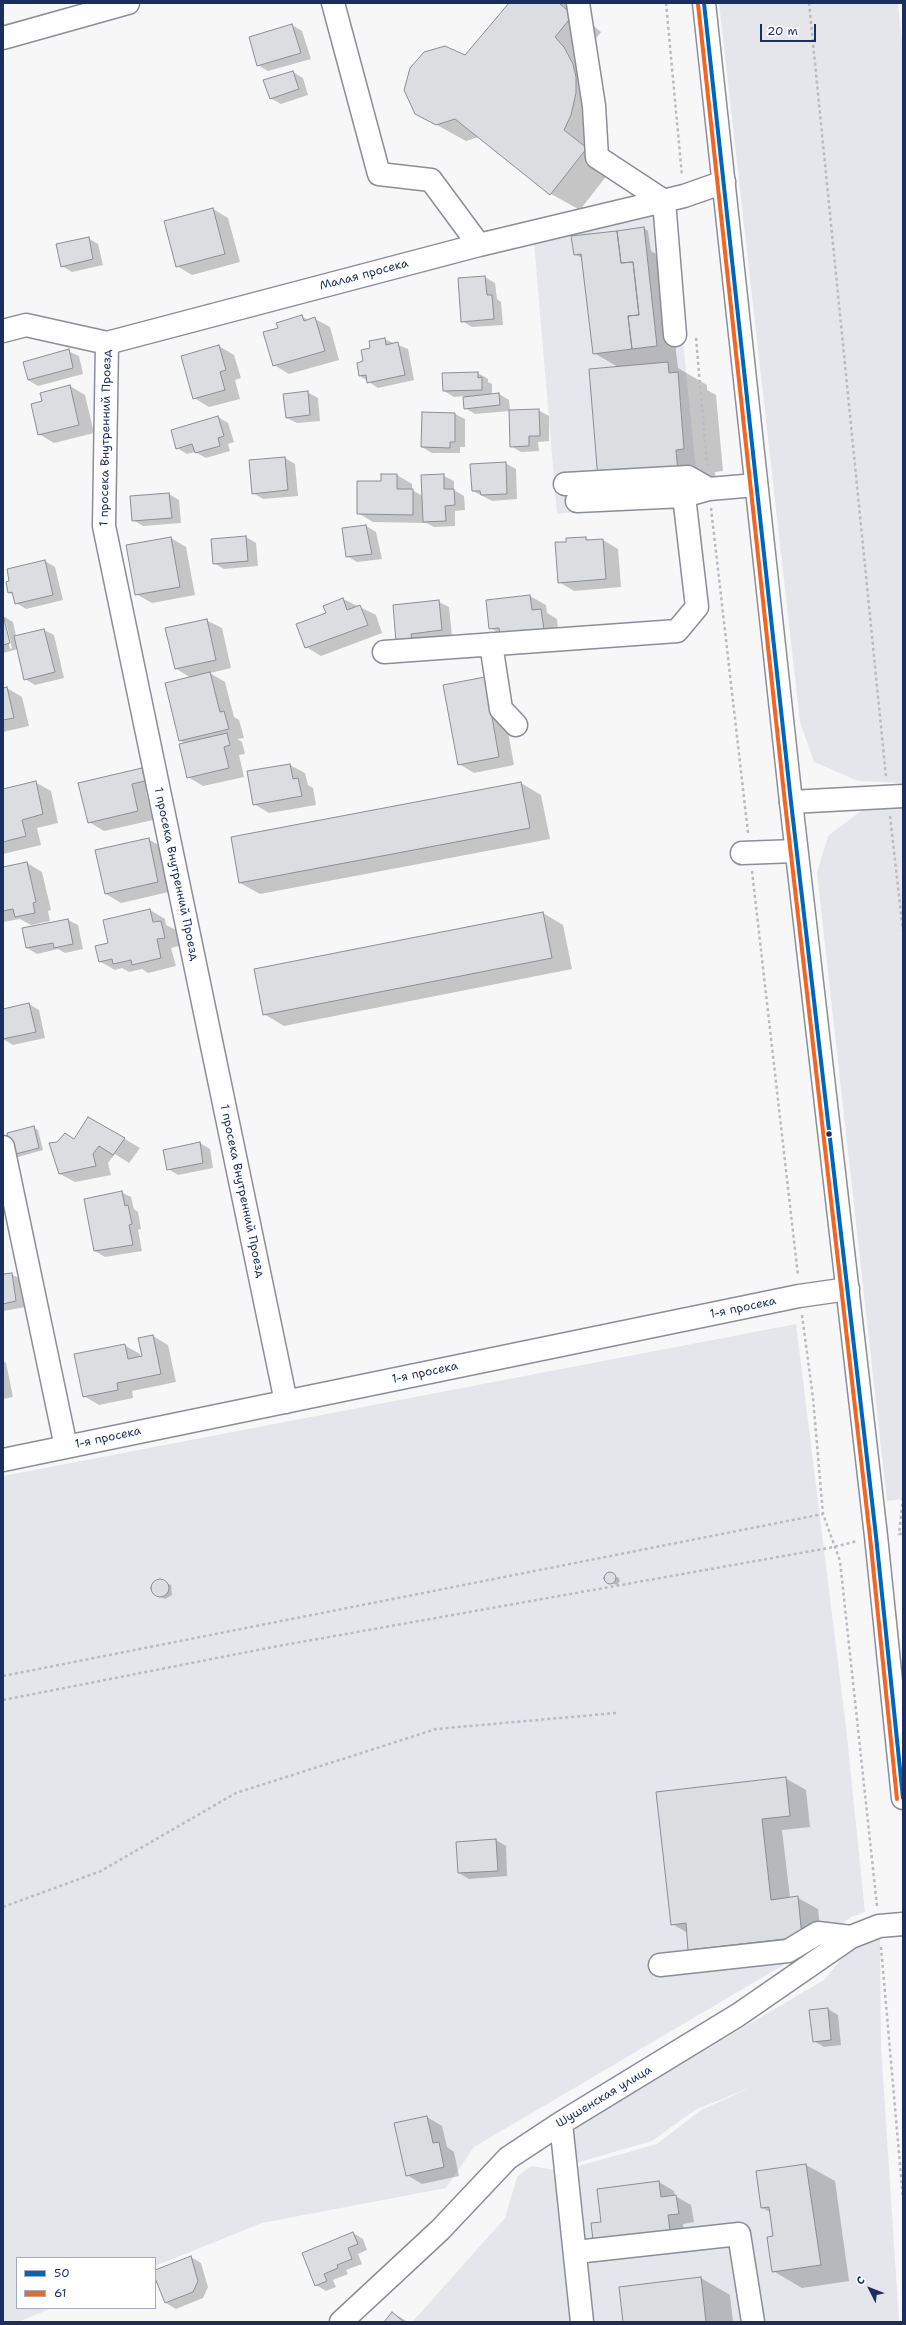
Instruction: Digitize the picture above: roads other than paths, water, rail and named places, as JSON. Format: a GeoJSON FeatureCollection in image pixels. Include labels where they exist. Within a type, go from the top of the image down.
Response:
{"type":"FeatureCollection","features":[{"type":"Feature","properties":{"kind":"street"},"geometry":{"type":"LineString","coordinates":[[3,38],[128,3]]}},
{"type":"Feature","properties":{"kind":"street"},"geometry":{"type":"LineString","coordinates":[[333,3],[379,174],[431,180],[479,245]]}},
{"type":"Feature","properties":{"kind":"street"},"geometry":{"type":"LineString","coordinates":[[578,3],[594,106],[597,157],[674,198],[685,333]]}},
{"type":"Feature","properties":{"kind":"street"},"geometry":{"type":"LineString","coordinates":[[704,3],[796,851],[876,1536],[903,1798]]}},
{"type":"Feature","properties":{"kind":"street","name":"Малая просека"},"geometry":{"type":"LineString","coordinates":[[3,332],[26,325],[108,343],[479,245],[674,198],[724,182]]}},
{"type":"Feature","properties":{"kind":"street","name":"1 просека Внутренний Проезд"},"geometry":{"type":"LineString","coordinates":[[108,343],[104,526],[286,1402]]}},
{"type":"Feature","properties":{"kind":"street"},"geometry":{"type":"LineString","coordinates":[[709,488],[688,477],[571,492],[684,496],[709,488],[756,485]]}},
{"type":"Feature","properties":{"kind":"street"},"geometry":{"type":"LineString","coordinates":[[384,652],[677,631],[697,607],[684,496]]}},
{"type":"Feature","properties":{"kind":"street"},"geometry":{"type":"LineString","coordinates":[[490,644],[501,709],[516,725]]}},
{"type":"Feature","properties":{"kind":"street"},"geometry":{"type":"LineString","coordinates":[[791,802],[895,797]]}},
{"type":"Feature","properties":{"kind":"street"},"geometry":{"type":"LineString","coordinates":[[746,853],[796,851]]}},
{"type":"Feature","properties":{"kind":"street"},"geometry":{"type":"LineString","coordinates":[[3,1147],[66,1446]]}},
{"type":"Feature","properties":{"kind":"street","name":"1-я просека"},"geometry":{"type":"LineString","coordinates":[[3,1460],[799,1296],[848,1288]]}},
{"type":"Feature","properties":{"kind":"street","name":"Шушенская улица"},"geometry":{"type":"LineString","coordinates":[[341,2322],[440,2230],[508,2158],[561,2123],[738,2015],[851,1937],[879,1926],[903,1924]]}},
{"type":"Feature","properties":{"kind":"street"},"geometry":{"type":"LineString","coordinates":[[660,1965],[788,1951],[818,1933],[851,1937]]}},
{"type":"Feature","properties":{"kind":"street"},"geometry":{"type":"LineString","coordinates":[[561,2123],[576,2252],[582,2322]]}},
{"type":"Feature","properties":{"kind":"street"},"geometry":{"type":"LineString","coordinates":[[576,2252],[740,2234],[753,2322]]}}]}
